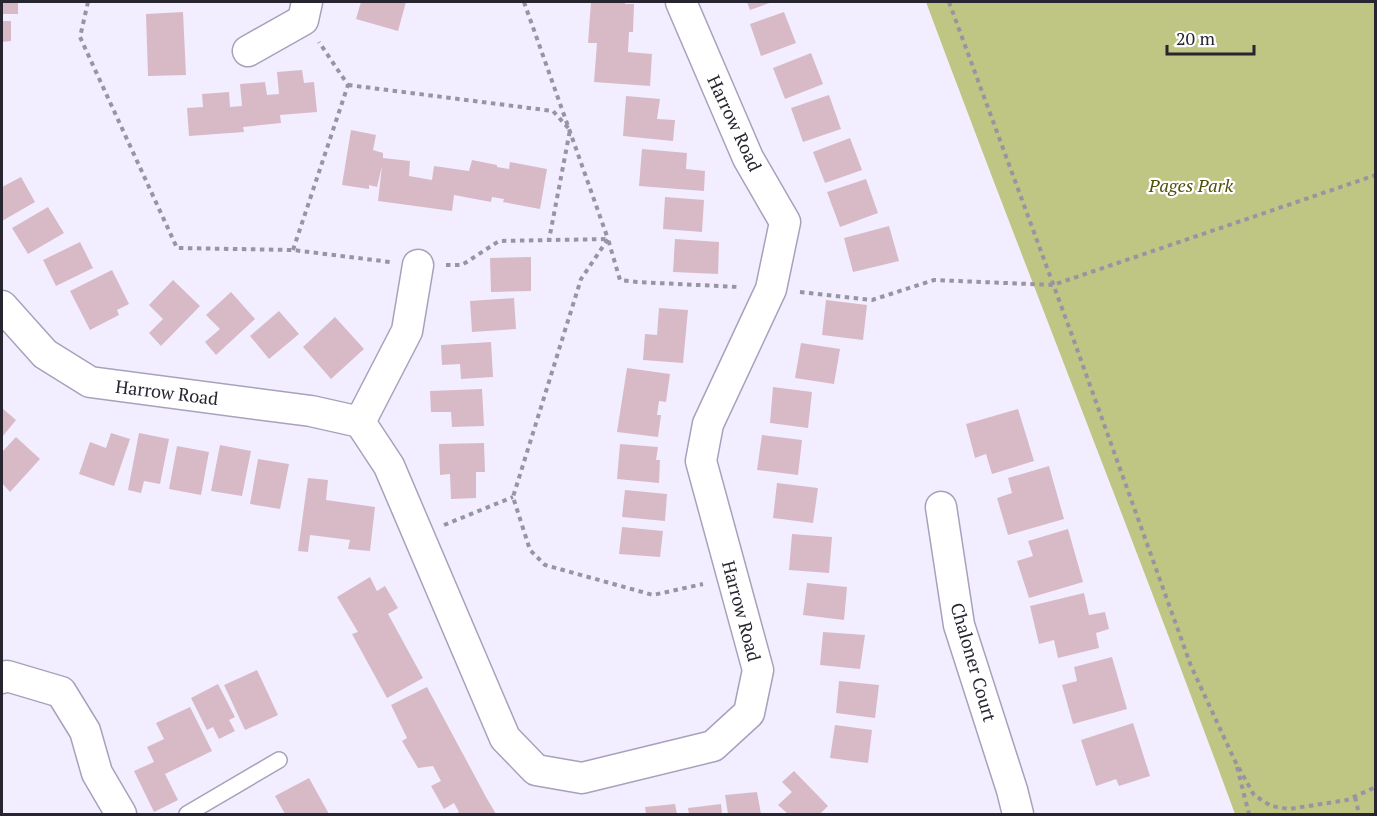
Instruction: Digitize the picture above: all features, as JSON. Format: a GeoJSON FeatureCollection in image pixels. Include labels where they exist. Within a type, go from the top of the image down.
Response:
{"type":"FeatureCollection","features":[{"type":"Feature","properties":{"kind":"street","name":"Harrow Road"},"geometry":{"type":"LineString","coordinates":[[2,306],[45,354],[90,382],[312,411],[360,422],[389,466],[505,738],[536,770],[582,778],[713,746],[749,713],[758,669],[701,461],[708,424],[771,289],[785,222],[748,158],[681,2]]}},
{"type":"Feature","properties":{"kind":"street"},"geometry":{"type":"LineString","coordinates":[[248,51],[305,10]]}},
{"type":"Feature","properties":{"kind":"street"},"geometry":{"type":"LineString","coordinates":[[360,422],[407,331],[418,265]]}},
{"type":"Feature","properties":{"kind":"street","name":"Chaloner Court"},"geometry":{"type":"LineString","coordinates":[[941,507],[959,625],[1018,814]]}},
{"type":"Feature","properties":{"kind":"street"},"geometry":{"type":"LineString","coordinates":[[2,678],[7,676],[61,692],[85,731],[96,773],[121,814]]}},
{"type":"Feature","properties":{"kind":"lane"},"geometry":{"type":"LineString","coordinates":[[187,814],[279,760]]}},
{"type":"Feature","properties":{"kind":"path"},"geometry":{"type":"LineString","coordinates":[[88,2],[80,37],[177,248],[293,250],[418,265],[462,265],[499,241],[608,239]]}},
{"type":"Feature","properties":{"kind":"path"},"geometry":{"type":"LineString","coordinates":[[524,2],[608,239],[620,280],[771,289],[872,300],[934,280],[1053,285],[1376,175]]}},
{"type":"Feature","properties":{"kind":"path"},"geometry":{"type":"LineString","coordinates":[[949,2],[1191,666],[1235,761],[1254,795],[1271,806],[1289,808],[1347,800],[1376,787]]}},
{"type":"Feature","properties":{"kind":"path"},"geometry":{"type":"LineString","coordinates":[[293,250],[348,85],[305,10]]}},
{"type":"Feature","properties":{"kind":"path"},"geometry":{"type":"LineString","coordinates":[[348,85],[553,111],[570,130]]}},
{"type":"Feature","properties":{"kind":"path"},"geometry":{"type":"LineString","coordinates":[[549,240],[570,130]]}},
{"type":"Feature","properties":{"kind":"path"},"geometry":{"type":"LineString","coordinates":[[608,239],[581,279],[513,497],[530,550],[545,565],[653,595],[733,577]]}},
{"type":"Feature","properties":{"kind":"path"},"geometry":{"type":"LineString","coordinates":[[419,535],[513,497]]}},
{"type":"Feature","properties":{"kind":"path"},"geometry":{"type":"LineString","coordinates":[[1235,761],[1249,814]]}},
{"type":"Feature","properties":{"kind":"path"},"geometry":{"type":"LineString","coordinates":[[1355,797],[1359,814]]}},
{"type":"Feature","properties":{"kind":"path"},"geometry":{"type":"LineString","coordinates":[[1289,808],[1290,814]]}},
{"type":"Feature","properties":{"kind":"green space","name":"Pages Park"},"geometry":{"type":"Polygon","coordinates":[[[926,2],[1375,2],[1375,814],[1235,814],[926,2]]]}},
{"type":"Feature","properties":{"kind":"building"},"geometry":{"type":"Polygon","coordinates":[[[2,2],[18,2],[18,14],[2,14],[2,2]]]}},
{"type":"Feature","properties":{"kind":"building"},"geometry":{"type":"Polygon","coordinates":[[[361,2],[406,2],[398,31],[356,19],[361,2]]]}},
{"type":"Feature","properties":{"kind":"building"},"geometry":{"type":"Polygon","coordinates":[[[591,2],[634,4],[633,32],[629,32],[628,52],[652,54],[650,86],[594,82],[597,43],[588,43],[591,2]]]}},
{"type":"Feature","properties":{"kind":"building"},"geometry":{"type":"Polygon","coordinates":[[[747,2],[772,2],[750,10],[747,2]]]}},
{"type":"Feature","properties":{"kind":"building"},"geometry":{"type":"Polygon","coordinates":[[[183,12],[186,75],[148,76],[146,14],[183,12]]]}},
{"type":"Feature","properties":{"kind":"building"},"geometry":{"type":"Polygon","coordinates":[[[784,12],[796,43],[761,56],[750,24],[784,12]]]}},
{"type":"Feature","properties":{"kind":"building"},"geometry":{"type":"Polygon","coordinates":[[[2,21],[11,21],[11,41],[2,42],[2,21]]]}},
{"type":"Feature","properties":{"kind":"building"},"geometry":{"type":"Polygon","coordinates":[[[811,53],[823,84],[785,99],[773,68],[811,53]]]}},
{"type":"Feature","properties":{"kind":"building"},"geometry":{"type":"Polygon","coordinates":[[[302,70],[304,83],[314,82],[317,112],[280,115],[281,123],[243,127],[244,132],[189,136],[187,108],[203,107],[202,94],[229,92],[230,107],[242,106],[240,84],[265,82],[267,95],[279,94],[277,72],[302,70]]]}},
{"type":"Feature","properties":{"kind":"building"},"geometry":{"type":"Polygon","coordinates":[[[829,95],[841,129],[803,142],[791,108],[829,95]]]}},
{"type":"Feature","properties":{"kind":"building"},"geometry":{"type":"Polygon","coordinates":[[[626,96],[660,99],[657,119],[675,120],[673,141],[623,136],[626,96]]]}},
{"type":"Feature","properties":{"kind":"building"},"geometry":{"type":"Polygon","coordinates":[[[351,130],[376,135],[373,150],[383,153],[383,158],[410,161],[409,176],[432,180],[434,166],[469,171],[472,160],[509,169],[510,162],[547,169],[540,209],[503,202],[504,199],[492,197],[491,202],[454,195],[452,211],[378,201],[382,166],[377,187],[369,185],[369,189],[342,185],[351,130]]]}},
{"type":"Feature","properties":{"kind":"building"},"geometry":{"type":"Polygon","coordinates":[[[850,138],[862,170],[825,183],[813,152],[850,138]]]}},
{"type":"Feature","properties":{"kind":"building"},"geometry":{"type":"Polygon","coordinates":[[[642,149],[687,153],[686,169],[705,171],[704,191],[639,186],[642,149]]]}},
{"type":"Feature","properties":{"kind":"building"},"geometry":{"type":"Polygon","coordinates":[[[21,177],[35,202],[2,221],[2,187],[21,177]]]}},
{"type":"Feature","properties":{"kind":"building"},"geometry":{"type":"Polygon","coordinates":[[[866,179],[878,213],[840,227],[827,192],[866,179]]]}},
{"type":"Feature","properties":{"kind":"building"},"geometry":{"type":"Polygon","coordinates":[[[665,197],[704,200],[702,232],[663,229],[665,197]]]}},
{"type":"Feature","properties":{"kind":"building"},"geometry":{"type":"Polygon","coordinates":[[[48,207],[64,233],[28,254],[12,228],[48,207]]]}},
{"type":"Feature","properties":{"kind":"building"},"geometry":{"type":"Polygon","coordinates":[[[889,226],[899,261],[853,272],[844,238],[889,226]]]}},
{"type":"Feature","properties":{"kind":"building"},"geometry":{"type":"Polygon","coordinates":[[[675,239],[719,242],[718,274],[673,272],[675,239]]]}},
{"type":"Feature","properties":{"kind":"building"},"geometry":{"type":"Polygon","coordinates":[[[80,242],[93,268],[56,286],[43,260],[80,242]]]}},
{"type":"Feature","properties":{"kind":"building"},"geometry":{"type":"Polygon","coordinates":[[[531,257],[531,291],[491,292],[490,258],[531,257]]]}},
{"type":"Feature","properties":{"kind":"building"},"geometry":{"type":"Polygon","coordinates":[[[112,270],[129,304],[117,310],[119,315],[90,330],[70,291],[112,270]]]}},
{"type":"Feature","properties":{"kind":"building"},"geometry":{"type":"Polygon","coordinates":[[[173,280],[200,306],[161,346],[149,333],[163,319],[149,305],[173,280]]]}},
{"type":"Feature","properties":{"kind":"building"},"geometry":{"type":"Polygon","coordinates":[[[231,292],[255,319],[216,355],[205,342],[220,329],[206,315],[231,292]]]}},
{"type":"Feature","properties":{"kind":"building"},"geometry":{"type":"Polygon","coordinates":[[[514,298],[516,329],[472,332],[470,301],[514,298]]]}},
{"type":"Feature","properties":{"kind":"building"},"geometry":{"type":"Polygon","coordinates":[[[826,300],[867,305],[863,340],[822,335],[826,300]]]}},
{"type":"Feature","properties":{"kind":"building"},"geometry":{"type":"Polygon","coordinates":[[[659,308],[688,310],[683,363],[643,360],[645,334],[657,335],[659,308]]]}},
{"type":"Feature","properties":{"kind":"building"},"geometry":{"type":"Polygon","coordinates":[[[279,311],[299,334],[269,359],[250,336],[279,311]]]}},
{"type":"Feature","properties":{"kind":"building"},"geometry":{"type":"Polygon","coordinates":[[[335,317],[364,349],[331,379],[303,347],[335,317]]]}},
{"type":"Feature","properties":{"kind":"building"},"geometry":{"type":"Polygon","coordinates":[[[491,342],[493,377],[461,379],[460,364],[442,365],[441,345],[491,342]]]}},
{"type":"Feature","properties":{"kind":"building"},"geometry":{"type":"Polygon","coordinates":[[[801,343],[840,349],[834,384],[795,378],[801,343]]]}},
{"type":"Feature","properties":{"kind":"building"},"geometry":{"type":"Polygon","coordinates":[[[627,368],[670,374],[666,402],[659,401],[657,415],[661,415],[658,437],[617,432],[627,368]]]}},
{"type":"Feature","properties":{"kind":"building"},"geometry":{"type":"Polygon","coordinates":[[[773,387],[812,392],[808,428],[770,423],[773,387]]]}},
{"type":"Feature","properties":{"kind":"building"},"geometry":{"type":"Polygon","coordinates":[[[482,389],[484,426],[452,427],[451,412],[431,412],[430,391],[482,389]]]}},
{"type":"Feature","properties":{"kind":"building"},"geometry":{"type":"Polygon","coordinates":[[[2,408],[16,420],[2,437],[2,408]]]}},
{"type":"Feature","properties":{"kind":"building"},"geometry":{"type":"Polygon","coordinates":[[[1018,409],[1034,461],[992,474],[986,454],[975,458],[966,424],[1018,409]]]}},
{"type":"Feature","properties":{"kind":"building"},"geometry":{"type":"Polygon","coordinates":[[[111,433],[130,439],[114,486],[79,474],[90,442],[106,448],[111,433]]]}},
{"type":"Feature","properties":{"kind":"building"},"geometry":{"type":"Polygon","coordinates":[[[139,433],[169,439],[160,484],[144,481],[141,493],[128,490],[139,433]]]}},
{"type":"Feature","properties":{"kind":"building"},"geometry":{"type":"Polygon","coordinates":[[[762,435],[802,440],[798,475],[757,470],[762,435]]]}},
{"type":"Feature","properties":{"kind":"building"},"geometry":{"type":"Polygon","coordinates":[[[16,437],[40,459],[10,492],[2,483],[2,452],[16,437]]]}},
{"type":"Feature","properties":{"kind":"building"},"geometry":{"type":"Polygon","coordinates":[[[484,443],[485,472],[476,472],[476,498],[451,499],[450,474],[440,475],[439,444],[484,443]]]}},
{"type":"Feature","properties":{"kind":"building"},"geometry":{"type":"Polygon","coordinates":[[[620,444],[658,447],[656,460],[660,460],[659,483],[617,479],[620,444]]]}},
{"type":"Feature","properties":{"kind":"building"},"geometry":{"type":"Polygon","coordinates":[[[220,445],[251,451],[242,496],[211,491],[220,445]]]}},
{"type":"Feature","properties":{"kind":"building"},"geometry":{"type":"Polygon","coordinates":[[[177,446],[209,452],[201,495],[169,489],[177,446]]]}},
{"type":"Feature","properties":{"kind":"building"},"geometry":{"type":"Polygon","coordinates":[[[258,459],[289,464],[280,509],[250,504],[258,459]]]}},
{"type":"Feature","properties":{"kind":"building"},"geometry":{"type":"Polygon","coordinates":[[[1049,466],[1064,519],[1008,535],[997,498],[1012,493],[1008,478],[1049,466]]]}},
{"type":"Feature","properties":{"kind":"building"},"geometry":{"type":"Polygon","coordinates":[[[308,478],[328,480],[326,500],[375,507],[370,551],[348,549],[350,540],[310,535],[308,552],[298,551],[308,478]]]}},
{"type":"Feature","properties":{"kind":"building"},"geometry":{"type":"Polygon","coordinates":[[[777,483],[818,488],[813,523],[773,518],[777,483]]]}},
{"type":"Feature","properties":{"kind":"building"},"geometry":{"type":"Polygon","coordinates":[[[625,490],[667,494],[665,521],[622,517],[625,490]]]}},
{"type":"Feature","properties":{"kind":"building"},"geometry":{"type":"Polygon","coordinates":[[[622,527],[663,531],[660,557],[619,554],[622,527]]]}},
{"type":"Feature","properties":{"kind":"building"},"geometry":{"type":"Polygon","coordinates":[[[1068,529],[1083,582],[1029,598],[1017,561],[1033,556],[1028,541],[1068,529]]]}},
{"type":"Feature","properties":{"kind":"building"},"geometry":{"type":"Polygon","coordinates":[[[792,534],[832,537],[829,573],[789,570],[792,534]]]}},
{"type":"Feature","properties":{"kind":"building"},"geometry":{"type":"Polygon","coordinates":[[[370,577],[377,591],[385,586],[398,608],[388,614],[423,678],[387,698],[352,634],[358,632],[337,597],[370,577]]]}},
{"type":"Feature","properties":{"kind":"building"},"geometry":{"type":"Polygon","coordinates":[[[807,583],[847,587],[844,620],[803,615],[807,583]]]}},
{"type":"Feature","properties":{"kind":"building"},"geometry":{"type":"Polygon","coordinates":[[[1084,593],[1089,615],[1105,612],[1109,629],[1096,633],[1099,648],[1058,658],[1054,640],[1039,644],[1030,606],[1084,593]]]}},
{"type":"Feature","properties":{"kind":"building"},"geometry":{"type":"Polygon","coordinates":[[[823,632],[865,635],[860,669],[820,665],[823,632]]]}},
{"type":"Feature","properties":{"kind":"building"},"geometry":{"type":"Polygon","coordinates":[[[1112,657],[1127,709],[1073,724],[1062,685],[1077,681],[1074,667],[1112,657]]]}},
{"type":"Feature","properties":{"kind":"building"},"geometry":{"type":"Polygon","coordinates":[[[257,670],[278,715],[245,730],[224,685],[257,670]]]}},
{"type":"Feature","properties":{"kind":"building"},"geometry":{"type":"Polygon","coordinates":[[[839,681],[879,685],[875,718],[836,713],[839,681]]]}},
{"type":"Feature","properties":{"kind":"building"},"geometry":{"type":"Polygon","coordinates":[[[218,684],[235,717],[229,720],[235,731],[219,739],[213,727],[207,730],[191,698],[218,684]]]}},
{"type":"Feature","properties":{"kind":"building"},"geometry":{"type":"Polygon","coordinates":[[[427,687],[496,814],[455,814],[459,812],[454,803],[444,809],[431,786],[441,781],[433,766],[418,768],[402,741],[407,738],[391,705],[427,687]]]}},
{"type":"Feature","properties":{"kind":"building"},"geometry":{"type":"Polygon","coordinates":[[[190,707],[212,751],[165,774],[178,800],[154,812],[134,771],[154,762],[147,747],[164,739],[156,723],[190,707]]]}},
{"type":"Feature","properties":{"kind":"building"},"geometry":{"type":"Polygon","coordinates":[[[1133,723],[1150,776],[1119,786],[1116,779],[1096,786],[1081,740],[1133,723]]]}},
{"type":"Feature","properties":{"kind":"building"},"geometry":{"type":"Polygon","coordinates":[[[835,725],[872,730],[868,763],[830,758],[835,725]]]}},
{"type":"Feature","properties":{"kind":"building"},"geometry":{"type":"Polygon","coordinates":[[[794,771],[828,806],[820,814],[788,814],[778,805],[792,792],[782,782],[794,771]]]}},
{"type":"Feature","properties":{"kind":"building"},"geometry":{"type":"Polygon","coordinates":[[[309,778],[329,814],[285,814],[275,796],[309,778]]]}},
{"type":"Feature","properties":{"kind":"building"},"geometry":{"type":"Polygon","coordinates":[[[757,792],[761,814],[728,814],[725,795],[757,792]]]}},
{"type":"Feature","properties":{"kind":"building"},"geometry":{"type":"Polygon","coordinates":[[[675,804],[677,814],[646,814],[645,807],[675,804]]]}},
{"type":"Feature","properties":{"kind":"building"},"geometry":{"type":"Polygon","coordinates":[[[721,804],[722,814],[689,814],[688,808],[721,804]]]}}]}
